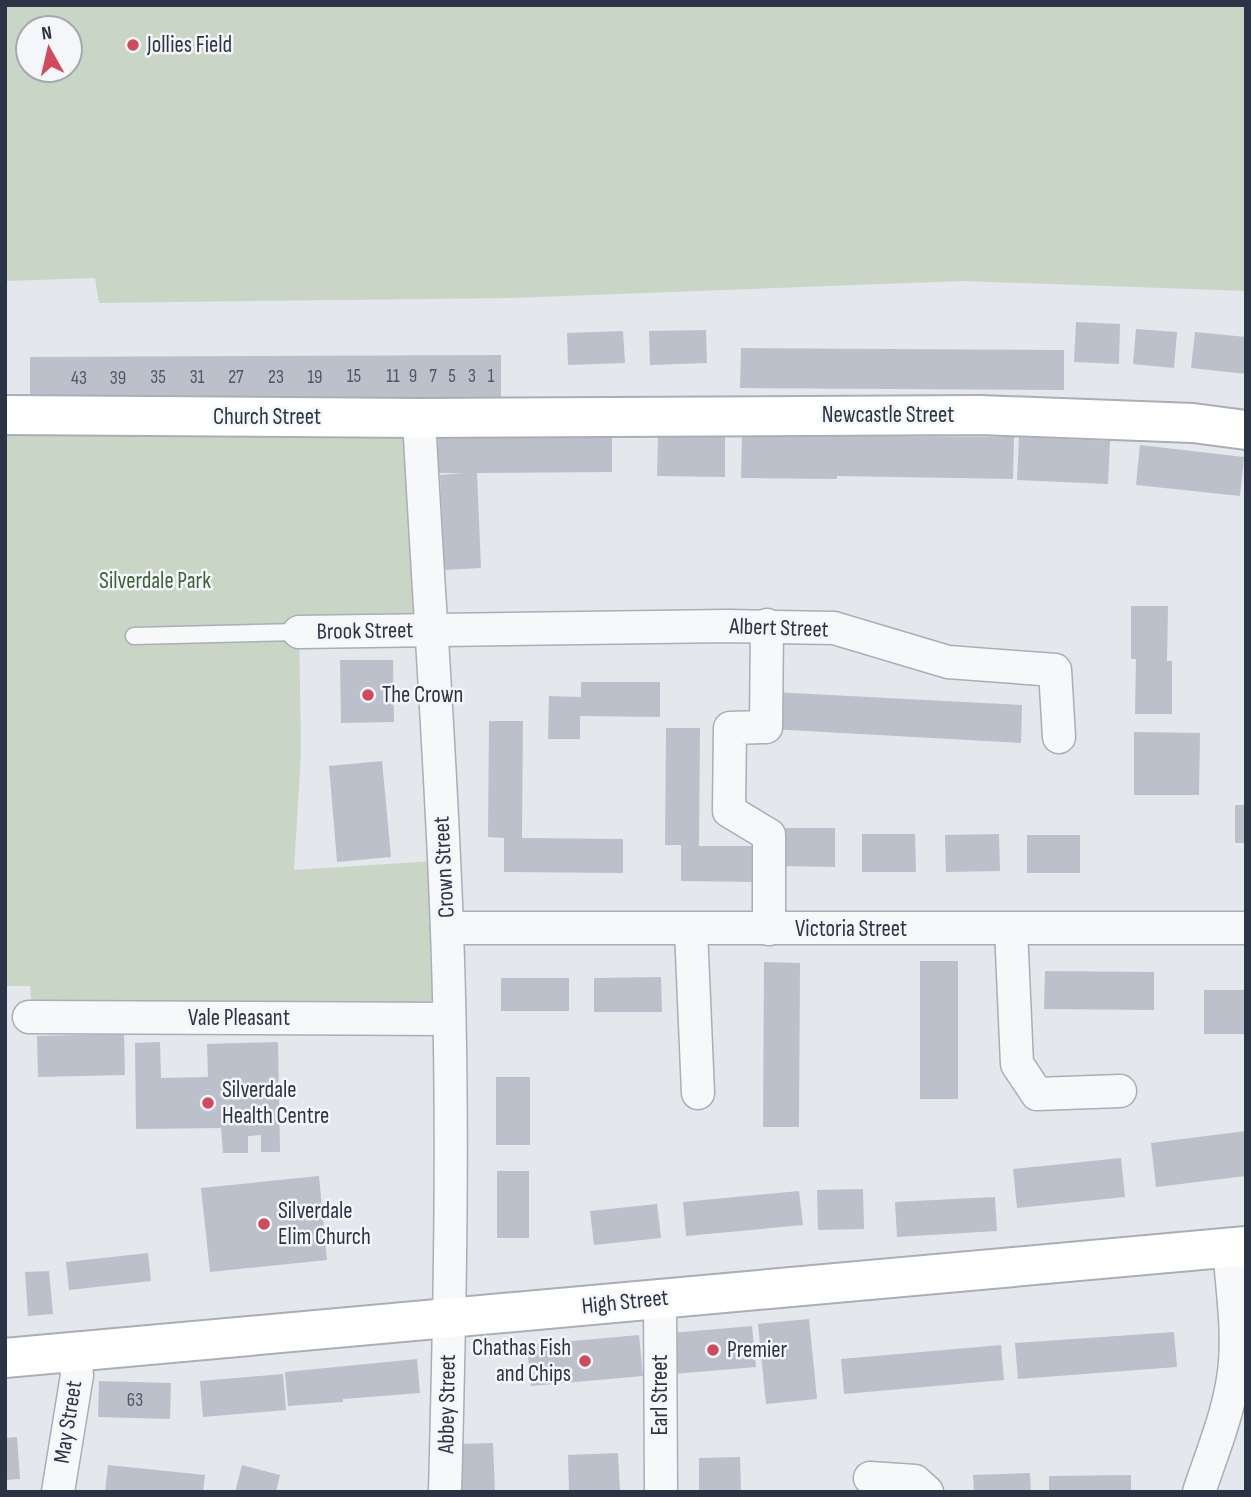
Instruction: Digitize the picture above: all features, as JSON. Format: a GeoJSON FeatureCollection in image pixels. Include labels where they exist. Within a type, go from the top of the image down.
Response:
{"type":"FeatureCollection","features":[{"type":"Feature","properties":{"kind":"main road","name":"Church Street"},"geometry":{"type":"LineString","coordinates":[[5,415],[419,418],[529,416]]}},
{"type":"Feature","properties":{"kind":"main road","name":"Newcastle Street"},"geometry":{"type":"LineString","coordinates":[[529,416],[981,415],[1193,423],[1246,430]]}},
{"type":"Feature","properties":{"kind":"main road","name":"High Street"},"geometry":{"type":"LineString","coordinates":[[5,1358],[1237,1247]]}},
{"type":"Feature","properties":{"kind":"street","name":"Crown Street"},"geometry":{"type":"LineString","coordinates":[[419,418],[447,928],[449,1316]]}},
{"type":"Feature","properties":{"kind":"street","name":"Albert Street"},"geometry":{"type":"LineString","coordinates":[[431,629],[767,625],[834,628],[948,662],[1055,670],[1059,737]]}},
{"type":"Feature","properties":{"kind":"street"},"geometry":{"type":"LineString","coordinates":[[767,625],[766,727],[730,728],[729,811],[769,835],[769,929]]}},
{"type":"Feature","properties":{"kind":"street","name":"Brook Street"},"geometry":{"type":"LineString","coordinates":[[299,632],[431,629]]}},
{"type":"Feature","properties":{"kind":"street","name":"Victoria Street"},"geometry":{"type":"LineString","coordinates":[[447,928],[1246,928]]}},
{"type":"Feature","properties":{"kind":"street"},"geometry":{"type":"LineString","coordinates":[[1011,929],[1017,1064],[1037,1094],[1120,1091]]}},
{"type":"Feature","properties":{"kind":"street"},"geometry":{"type":"LineString","coordinates":[[691,930],[698,1093]]}},
{"type":"Feature","properties":{"kind":"street","name":"Vale Pleasant"},"geometry":{"type":"LineString","coordinates":[[29,1017],[449,1019]]}},
{"type":"Feature","properties":{"kind":"street"},"geometry":{"type":"LineString","coordinates":[[1199,1492],[1229,1397],[1234,1371],[1237,1247]]}},
{"type":"Feature","properties":{"kind":"street","name":"Earl Street"},"geometry":{"type":"LineString","coordinates":[[660,1298],[661,1492]]}},
{"type":"Feature","properties":{"kind":"street","name":"Abbey Street"},"geometry":{"type":"LineString","coordinates":[[445,1492],[449,1316]]}},
{"type":"Feature","properties":{"kind":"street","name":"May Street"},"geometry":{"type":"LineString","coordinates":[[58,1492],[77,1375],[74,1352]]}},
{"type":"Feature","properties":{"kind":"street"},"geometry":{"type":"LineString","coordinates":[[870,1478],[915,1481],[927,1492]]}},
{"type":"Feature","properties":{"kind":"lane"},"geometry":{"type":"LineString","coordinates":[[134,636],[299,632]]}},
{"type":"Feature","properties":{"kind":"green space"},"geometry":{"type":"Polygon","coordinates":[[[5,5],[1246,5],[1246,291],[963,281],[512,298],[99,303],[95,278],[5,281],[5,5]]]}},
{"type":"Feature","properties":{"kind":"green space","name":"Silverdale Park"},"geometry":{"type":"Polygon","coordinates":[[[412,428],[417,619],[299,623],[301,753],[294,870],[434,861],[438,1003],[32,1007],[30,986],[5,986],[5,430],[412,428]]]}},
{"type":"Feature","properties":{"kind":"building"},"geometry":{"type":"Polygon","coordinates":[[[1076,322],[1120,324],[1119,364],[1074,362],[1076,322]]]}},
{"type":"Feature","properties":{"kind":"building"},"geometry":{"type":"Polygon","coordinates":[[[1136,329],[1177,332],[1174,368],[1133,364],[1136,329]]]}},
{"type":"Feature","properties":{"kind":"building"},"geometry":{"type":"Polygon","coordinates":[[[706,330],[707,363],[650,365],[649,331],[706,330]]]}},
{"type":"Feature","properties":{"kind":"building"},"geometry":{"type":"Polygon","coordinates":[[[623,331],[625,363],[568,365],[567,333],[623,331]]]}},
{"type":"Feature","properties":{"kind":"building"},"geometry":{"type":"Polygon","coordinates":[[[1195,332],[1246,337],[1246,374],[1191,368],[1195,332]]]}},
{"type":"Feature","properties":{"kind":"building"},"geometry":{"type":"Polygon","coordinates":[[[741,348],[1064,350],[1064,390],[740,388],[741,348]]]}},
{"type":"Feature","properties":{"kind":"building"},"geometry":{"type":"Polygon","coordinates":[[[501,355],[501,397],[30,399],[30,357],[501,355]]]}},
{"type":"Feature","properties":{"kind":"building"},"geometry":{"type":"Polygon","coordinates":[[[612,435],[612,472],[477,473],[481,568],[444,570],[440,475],[464,473],[438,473],[438,436],[612,435]]]}},
{"type":"Feature","properties":{"kind":"building"},"geometry":{"type":"Polygon","coordinates":[[[742,435],[1014,437],[1013,479],[837,476],[837,479],[741,478],[742,435]]]}},
{"type":"Feature","properties":{"kind":"building"},"geometry":{"type":"Polygon","coordinates":[[[658,436],[725,437],[725,477],[657,476],[658,436]]]}},
{"type":"Feature","properties":{"kind":"building"},"geometry":{"type":"Polygon","coordinates":[[[1019,437],[1110,441],[1108,484],[1017,480],[1019,437]]]}},
{"type":"Feature","properties":{"kind":"building"},"geometry":{"type":"Polygon","coordinates":[[[1140,445],[1244,457],[1240,496],[1136,485],[1140,445]]]}},
{"type":"Feature","properties":{"kind":"building"},"geometry":{"type":"Polygon","coordinates":[[[1131,606],[1168,606],[1167,661],[1172,661],[1172,714],[1135,714],[1136,659],[1131,659],[1131,606]]]}},
{"type":"Feature","properties":{"kind":"building"},"geometry":{"type":"Polygon","coordinates":[[[340,660],[393,660],[394,722],[341,723],[340,660]]]}},
{"type":"Feature","properties":{"kind":"building"},"geometry":{"type":"Polygon","coordinates":[[[581,682],[660,682],[660,717],[580,716],[580,739],[548,739],[549,696],[581,697],[581,682]]]}},
{"type":"Feature","properties":{"kind":"building"},"geometry":{"type":"Polygon","coordinates":[[[772,692],[1022,705],[1021,743],[770,729],[772,692]]]}},
{"type":"Feature","properties":{"kind":"building"},"geometry":{"type":"Polygon","coordinates":[[[489,721],[523,721],[522,838],[623,839],[623,873],[504,872],[504,838],[488,837],[489,721]]]}},
{"type":"Feature","properties":{"kind":"building"},"geometry":{"type":"Polygon","coordinates":[[[666,728],[700,728],[699,846],[760,846],[760,882],[681,881],[681,845],[665,845],[666,728]]]}},
{"type":"Feature","properties":{"kind":"building"},"geometry":{"type":"Polygon","coordinates":[[[1134,732],[1200,733],[1199,795],[1134,795],[1134,732]]]}},
{"type":"Feature","properties":{"kind":"building"},"geometry":{"type":"Polygon","coordinates":[[[382,761],[391,857],[337,862],[329,766],[382,761]]]}},
{"type":"Feature","properties":{"kind":"building"},"geometry":{"type":"Polygon","coordinates":[[[1235,805],[1246,805],[1246,843],[1235,843],[1235,805]]]}},
{"type":"Feature","properties":{"kind":"building"},"geometry":{"type":"Polygon","coordinates":[[[780,828],[835,828],[835,867],[780,866],[780,828]]]}},
{"type":"Feature","properties":{"kind":"building"},"geometry":{"type":"Polygon","coordinates":[[[862,834],[915,834],[916,872],[862,872],[862,834]]]}},
{"type":"Feature","properties":{"kind":"building"},"geometry":{"type":"Polygon","coordinates":[[[999,834],[1000,871],[946,872],[945,835],[999,834]]]}},
{"type":"Feature","properties":{"kind":"building"},"geometry":{"type":"Polygon","coordinates":[[[1027,835],[1080,835],[1080,873],[1027,873],[1027,835]]]}},
{"type":"Feature","properties":{"kind":"building"},"geometry":{"type":"Polygon","coordinates":[[[920,961],[958,961],[958,1099],[920,1099],[920,961]]]}},
{"type":"Feature","properties":{"kind":"building"},"geometry":{"type":"Polygon","coordinates":[[[764,962],[800,963],[799,1127],[763,1127],[764,962]]]}},
{"type":"Feature","properties":{"kind":"building"},"geometry":{"type":"Polygon","coordinates":[[[1045,971],[1154,972],[1154,1010],[1044,1009],[1045,971]]]}},
{"type":"Feature","properties":{"kind":"building"},"geometry":{"type":"Polygon","coordinates":[[[661,977],[662,1012],[594,1012],[594,978],[661,977]]]}},
{"type":"Feature","properties":{"kind":"building"},"geometry":{"type":"Polygon","coordinates":[[[501,978],[569,978],[569,1011],[501,1011],[501,978]]]}},
{"type":"Feature","properties":{"kind":"building"},"geometry":{"type":"Polygon","coordinates":[[[1204,990],[1246,990],[1246,1034],[1204,1034],[1204,990]]]}},
{"type":"Feature","properties":{"kind":"building"},"geometry":{"type":"Polygon","coordinates":[[[124,1034],[125,1075],[38,1077],[37,1036],[124,1034]]]}},
{"type":"Feature","properties":{"kind":"building","name":"Silverdale Health Centre"},"geometry":{"type":"Polygon","coordinates":[[[160,1042],[161,1078],[208,1077],[207,1044],[278,1042],[280,1152],[261,1152],[261,1135],[248,1136],[248,1153],[223,1153],[221,1128],[136,1129],[135,1043],[160,1042]]]}},
{"type":"Feature","properties":{"kind":"building"},"geometry":{"type":"Polygon","coordinates":[[[496,1077],[530,1077],[530,1145],[496,1145],[496,1077]]]}},
{"type":"Feature","properties":{"kind":"building"},"geometry":{"type":"Polygon","coordinates":[[[1246,1131],[1246,1176],[1156,1187],[1151,1143],[1246,1131]]]}},
{"type":"Feature","properties":{"kind":"building"},"geometry":{"type":"Polygon","coordinates":[[[1121,1158],[1125,1197],[1017,1208],[1013,1169],[1121,1158]]]}},
{"type":"Feature","properties":{"kind":"building"},"geometry":{"type":"Polygon","coordinates":[[[497,1171],[529,1171],[529,1238],[497,1238],[497,1171]]]}},
{"type":"Feature","properties":{"kind":"building","name":"Silverdale Elim Church"},"geometry":{"type":"Polygon","coordinates":[[[319,1176],[327,1260],[210,1272],[201,1188],[319,1176]]]}},
{"type":"Feature","properties":{"kind":"building"},"geometry":{"type":"Polygon","coordinates":[[[863,1189],[864,1229],[818,1230],[817,1190],[863,1189]]]}},
{"type":"Feature","properties":{"kind":"building"},"geometry":{"type":"Polygon","coordinates":[[[799,1191],[803,1225],[686,1236],[683,1202],[799,1191]]]}},
{"type":"Feature","properties":{"kind":"building"},"geometry":{"type":"Polygon","coordinates":[[[995,1197],[997,1231],[897,1237],[895,1202],[995,1197]]]}},
{"type":"Feature","properties":{"kind":"building"},"geometry":{"type":"Polygon","coordinates":[[[657,1204],[661,1238],[594,1245],[590,1211],[657,1204]]]}},
{"type":"Feature","properties":{"kind":"building"},"geometry":{"type":"Polygon","coordinates":[[[148,1253],[151,1281],[69,1290],[66,1262],[148,1253]]]}},
{"type":"Feature","properties":{"kind":"building"},"geometry":{"type":"Polygon","coordinates":[[[49,1271],[53,1314],[28,1316],[25,1272],[49,1271]]]}},
{"type":"Feature","properties":{"kind":"building"},"geometry":{"type":"Polygon","coordinates":[[[809,1319],[817,1399],[766,1404],[758,1324],[809,1319]]]}},
{"type":"Feature","properties":{"kind":"building","name":"Premier"},"geometry":{"type":"Polygon","coordinates":[[[752,1326],[756,1367],[674,1374],[671,1333],[752,1326]]]}},
{"type":"Feature","properties":{"kind":"building"},"geometry":{"type":"Polygon","coordinates":[[[1174,1332],[1177,1367],[1018,1379],[1015,1343],[1174,1332]]]}},
{"type":"Feature","properties":{"kind":"building","name":"Chathas Fish and Chips"},"geometry":{"type":"Polygon","coordinates":[[[639,1335],[643,1376],[531,1386],[527,1345],[639,1335]]]}},
{"type":"Feature","properties":{"kind":"building"},"geometry":{"type":"Polygon","coordinates":[[[1001,1345],[1004,1380],[844,1394],[841,1359],[1001,1345]]]}},
{"type":"Feature","properties":{"kind":"building"},"geometry":{"type":"Polygon","coordinates":[[[417,1359],[420,1393],[288,1406],[285,1372],[417,1359]]]}},
{"type":"Feature","properties":{"kind":"building"},"geometry":{"type":"Polygon","coordinates":[[[283,1374],[286,1410],[203,1417],[200,1381],[283,1374]]]}},
{"type":"Feature","properties":{"kind":"building"},"geometry":{"type":"Polygon","coordinates":[[[99,1381],[171,1383],[170,1419],[98,1417],[99,1381]]]}},
{"type":"Feature","properties":{"kind":"building"},"geometry":{"type":"Polygon","coordinates":[[[17,1437],[20,1479],[5,1480],[5,1438],[17,1437]]]}},
{"type":"Feature","properties":{"kind":"building"},"geometry":{"type":"Polygon","coordinates":[[[493,1443],[495,1492],[459,1492],[457,1444],[493,1443]]]}},
{"type":"Feature","properties":{"kind":"building"},"geometry":{"type":"Polygon","coordinates":[[[618,1453],[620,1491],[569,1492],[568,1455],[618,1453]]]}},
{"type":"Feature","properties":{"kind":"building"},"geometry":{"type":"Polygon","coordinates":[[[740,1457],[741,1492],[699,1492],[699,1458],[740,1457]]]}},
{"type":"Feature","properties":{"kind":"building"},"geometry":{"type":"Polygon","coordinates":[[[108,1465],[205,1475],[203,1492],[105,1492],[108,1465]]]}},
{"type":"Feature","properties":{"kind":"building"},"geometry":{"type":"Polygon","coordinates":[[[242,1465],[280,1475],[276,1492],[235,1492],[242,1465]]]}},
{"type":"Feature","properties":{"kind":"building"},"geometry":{"type":"Polygon","coordinates":[[[1030,1473],[1031,1492],[974,1492],[973,1475],[1030,1473]]]}},
{"type":"Feature","properties":{"kind":"building"},"geometry":{"type":"Polygon","coordinates":[[[1131,1475],[1131,1492],[1049,1492],[1049,1476],[1131,1475]]]}},
{"type":"Feature","properties":{"kind":"place","name":"Jollies Field"},"geometry":{"type":"Point","coordinates":[133,45]}},
{"type":"Feature","properties":{"kind":"place","name":"The Crown"},"geometry":{"type":"Point","coordinates":[368,695]}},
{"type":"Feature","properties":{"kind":"place","name":"Silverdale Health Centre"},"geometry":{"type":"Point","coordinates":[208,1103]}},
{"type":"Feature","properties":{"kind":"place","name":"Silverdale Elim Church"},"geometry":{"type":"Point","coordinates":[264,1224]}},
{"type":"Feature","properties":{"kind":"place","name":"Premier"},"geometry":{"type":"Point","coordinates":[713,1350]}},
{"type":"Feature","properties":{"kind":"place","name":"Chathas Fish and Chips"},"geometry":{"type":"Point","coordinates":[585,1361]}}]}
